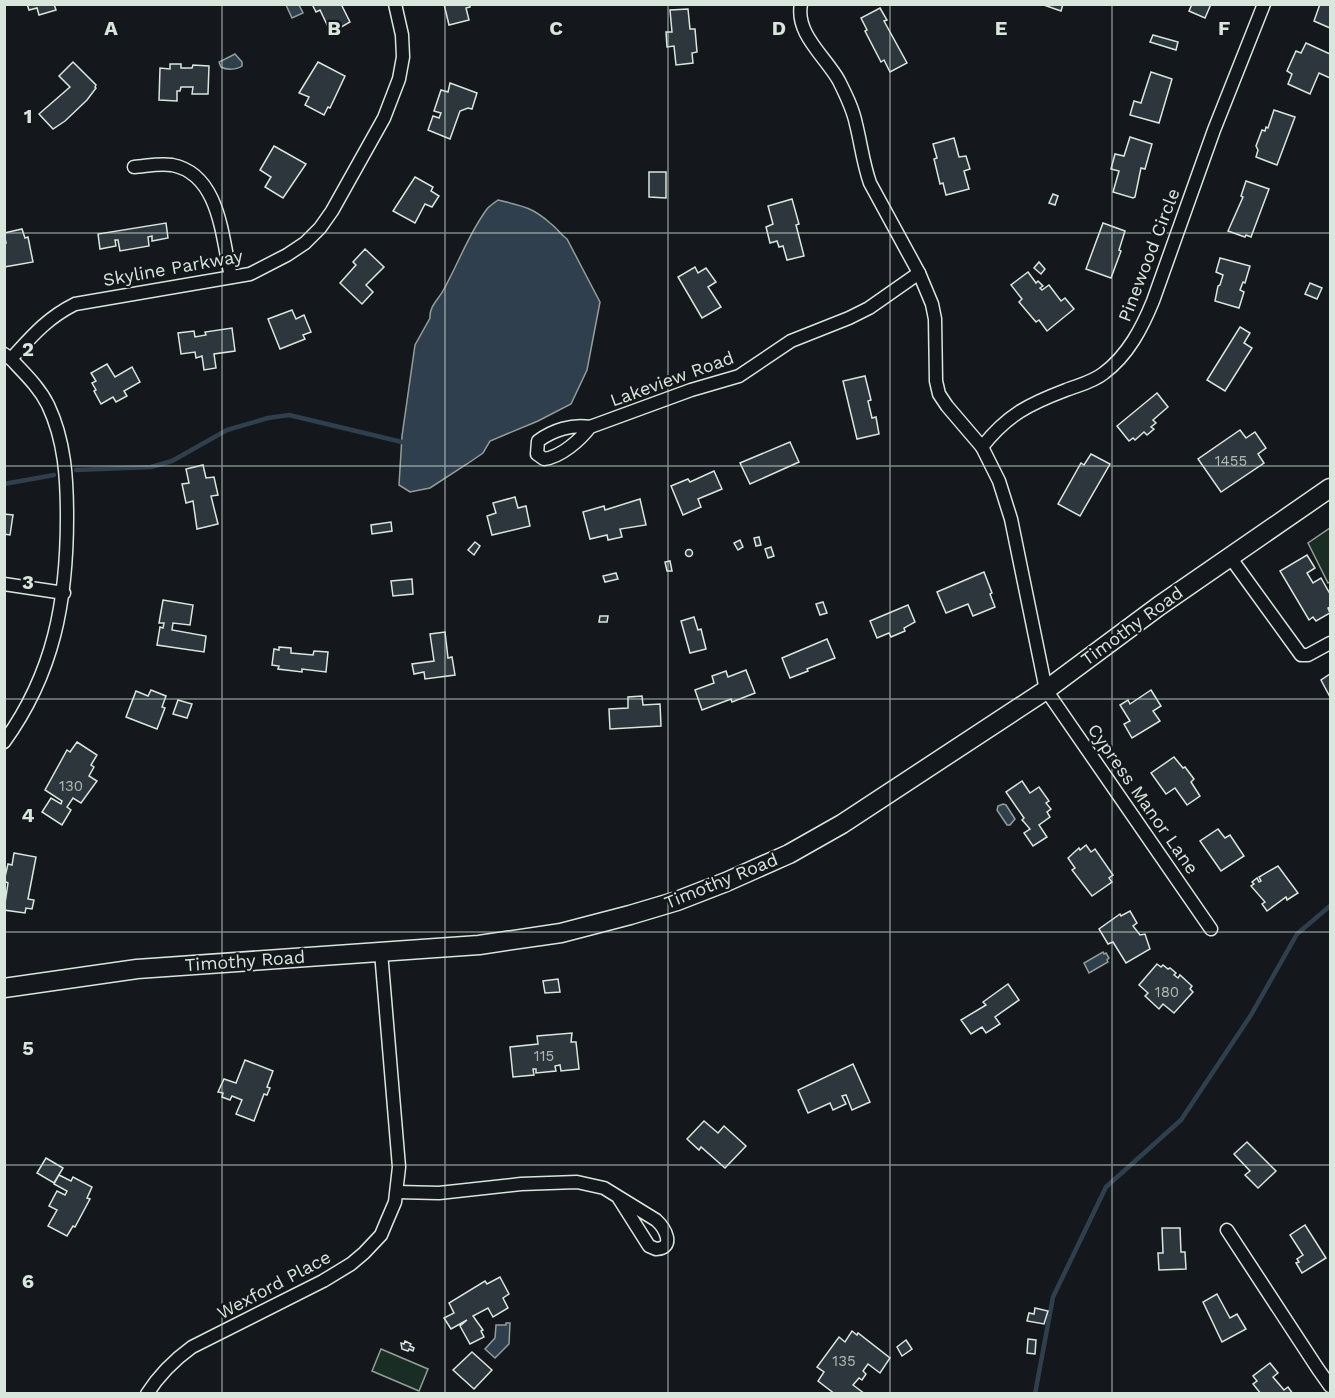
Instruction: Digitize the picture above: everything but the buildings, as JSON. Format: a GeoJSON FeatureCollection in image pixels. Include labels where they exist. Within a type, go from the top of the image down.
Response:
{"type":"FeatureCollection","features":[{"type":"Feature","properties":{"kind":"main road","name":"Timothy Road"},"geometry":{"type":"LineString","coordinates":[[4,988],[137,969],[480,945],[561,933],[630,915],[726,882],[789,854],[842,824],[1046,690],[1124,631],[1330,488]]}},
{"type":"Feature","properties":{"kind":"street","name":"Skyline Parkway"},"geometry":{"type":"LineString","coordinates":[[4,742],[27,707],[45,669],[60,620],[67,554],[64,454],[57,429],[48,405],[36,386],[8,357],[44,323],[75,304],[250,274],[305,243],[332,212],[384,118],[399,79],[403,57],[402,34],[396,4]]}},
{"type":"Feature","properties":{"kind":"street"},"geometry":{"type":"LineString","coordinates":[[801,4],[802,25],[807,36],[838,80],[853,112],[864,167],[870,183],[919,273],[932,304],[935,319],[936,381],[939,394],[982,447],[999,481],[1011,519],[1046,690]]}},
{"type":"Feature","properties":{"kind":"street","name":"Pinewood Circle"},"geometry":{"type":"LineString","coordinates":[[982,447],[996,429],[1016,413],[1048,397],[1094,380],[1113,366],[1142,327],[1263,4]]}},
{"type":"Feature","properties":{"kind":"street"},"geometry":{"type":"LineString","coordinates":[[134,167],[173,165],[195,175],[203,183],[215,206],[231,277]]}},
{"type":"Feature","properties":{"kind":"street","name":"Lakeview Road"},"geometry":{"type":"LineString","coordinates":[[590,427],[739,375],[791,341],[869,308],[919,273]]}},
{"type":"Feature","properties":{"kind":"street"},"geometry":{"type":"LineString","coordinates":[[1230,557],[1301,655],[1308,655],[1330,643]]}},
{"type":"Feature","properties":{"kind":"street"},"geometry":{"type":"LineString","coordinates":[[4,584],[64,593]]}},
{"type":"Feature","properties":{"kind":"street","name":"Cypress Manor Lane"},"geometry":{"type":"LineString","coordinates":[[1046,690],[1211,929]]}},
{"type":"Feature","properties":{"kind":"street","name":"Wexford Place"},"geometry":{"type":"LineString","coordinates":[[147,1394],[167,1368],[192,1347],[323,1281],[351,1264],[381,1235],[395,1202],[399,1167],[381,952]]}},
{"type":"Feature","properties":{"kind":"street"},"geometry":{"type":"LineString","coordinates":[[397,1192],[439,1193],[521,1184],[577,1182],[604,1188],[662,1225],[668,1236],[664,1248],[656,1249],[649,1246],[618,1197]]}},
{"type":"Feature","properties":{"kind":"street"},"geometry":{"type":"LineString","coordinates":[[1227,1230],[1330,1386]]}},
{"type":"Feature","properties":{"kind":"green space"},"geometry":{"type":"Polygon","coordinates":[[[1330,528],[1330,582],[1328,583],[1308,543],[1330,528]]]}},
{"type":"Feature","properties":{"kind":"green space"},"geometry":{"type":"Polygon","coordinates":[[[381,1349],[428,1369],[419,1391],[372,1371],[381,1349]]]}},
{"type":"Feature","properties":{"kind":"water"},"geometry":{"type":"Polygon","coordinates":[[[286,5],[299,5],[303,13],[292,18],[286,5]]]}},
{"type":"Feature","properties":{"kind":"water"},"geometry":{"type":"Polygon","coordinates":[[[235,54],[242,62],[242,66],[232,69],[221,67],[219,62],[235,54]]]}},
{"type":"Feature","properties":{"kind":"water"},"geometry":{"type":"Polygon","coordinates":[[[498,200],[532,210],[567,239],[600,302],[587,370],[571,404],[490,441],[483,453],[430,488],[410,492],[399,485],[402,436],[415,345],[475,228],[488,208],[498,200]]]}},
{"type":"Feature","properties":{"kind":"water"},"geometry":{"type":"Polygon","coordinates":[[[1003,804],[1015,819],[1010,825],[1007,825],[997,810],[998,806],[1003,804]]]}},
{"type":"Feature","properties":{"kind":"water"},"geometry":{"type":"Polygon","coordinates":[[[1103,952],[1109,958],[1108,962],[1089,973],[1084,963],[1103,952]]]}},
{"type":"Feature","properties":{"kind":"water"},"geometry":{"type":"Polygon","coordinates":[[[510,1323],[509,1344],[495,1358],[485,1349],[495,1338],[496,1325],[506,1325],[510,1323]]]}},
{"type":"Feature","properties":{"kind":"waterway"},"geometry":{"type":"LineString","coordinates":[[76,470],[151,467],[172,461],[227,430],[268,418],[289,415],[402,442]]}},
{"type":"Feature","properties":{"kind":"waterway"},"geometry":{"type":"LineString","coordinates":[[4,484],[54,475]]}},
{"type":"Feature","properties":{"kind":"waterway"},"geometry":{"type":"LineString","coordinates":[[1035,1394],[1053,1297],[1106,1187],[1181,1120],[1251,1015],[1297,934],[1330,906]]}}]}
